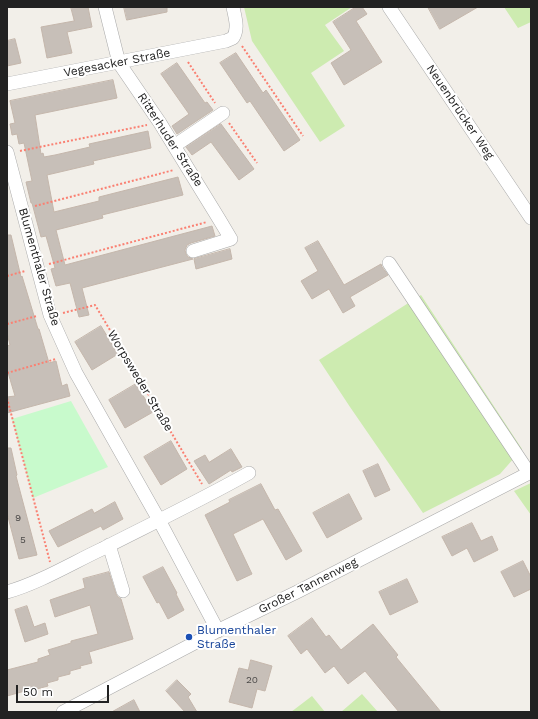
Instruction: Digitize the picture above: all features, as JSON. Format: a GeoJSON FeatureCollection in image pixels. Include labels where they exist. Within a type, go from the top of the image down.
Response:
{"type":"FeatureCollection","features":[{"type":"Feature","properties":{"kind":"street"},"geometry":{"type":"LineString","coordinates":[[105,7],[119,63]]}},
{"type":"Feature","properties":{"kind":"street"},"geometry":{"type":"LineString","coordinates":[[230,40],[236,33],[236,22],[233,7]]}},
{"type":"Feature","properties":{"kind":"street","name":"Neuenbrücker Weg"},"geometry":{"type":"LineString","coordinates":[[390,7],[531,218]]}},
{"type":"Feature","properties":{"kind":"street","name":"Vegesacker Straße"},"geometry":{"type":"LineString","coordinates":[[7,84],[230,40]]}},
{"type":"Feature","properties":{"kind":"street","name":"Ritterhuder Straße"},"geometry":{"type":"LineString","coordinates":[[119,63],[188,167],[231,240],[193,251]]}},
{"type":"Feature","properties":{"kind":"street"},"geometry":{"type":"LineString","coordinates":[[174,146],[223,113]]}},
{"type":"Feature","properties":{"kind":"street","name":"Blumenthaler Straße"},"geometry":{"type":"LineString","coordinates":[[7,153],[50,314],[68,355],[76,373],[159,520],[218,631]]}},
{"type":"Feature","properties":{"kind":"street"},"geometry":{"type":"LineString","coordinates":[[389,263],[530,472]]}},
{"type":"Feature","properties":{"kind":"street","name":"Großer Tannenweg"},"geometry":{"type":"LineString","coordinates":[[63,712],[530,472]]}},
{"type":"Feature","properties":{"kind":"street"},"geometry":{"type":"LineString","coordinates":[[7,592],[53,573],[209,495],[249,473]]}},
{"type":"Feature","properties":{"kind":"street"},"geometry":{"type":"LineString","coordinates":[[109,545],[123,591]]}},
{"type":"Feature","properties":{"kind":"path"},"geometry":{"type":"LineString","coordinates":[[230,40],[242,47],[303,136]]}},
{"type":"Feature","properties":{"kind":"path"},"geometry":{"type":"LineString","coordinates":[[7,153],[160,123]]}},
{"type":"Feature","properties":{"kind":"path"},"geometry":{"type":"LineString","coordinates":[[22,210],[188,167]]}},
{"type":"Feature","properties":{"kind":"path"},"geometry":{"type":"LineString","coordinates":[[7,276],[219,219]]}},
{"type":"Feature","properties":{"kind":"path","name":"Worpsweder Straße"},"geometry":{"type":"LineString","coordinates":[[50,314],[95,305],[209,495]]}},
{"type":"Feature","properties":{"kind":"path"},"geometry":{"type":"LineString","coordinates":[[7,324],[50,314]]}},
{"type":"Feature","properties":{"kind":"path"},"geometry":{"type":"LineString","coordinates":[[7,373],[68,355]]}},
{"type":"Feature","properties":{"kind":"path"},"geometry":{"type":"LineString","coordinates":[[7,398],[53,573]]}},
{"type":"Feature","properties":{"kind":"green space"},"geometry":{"type":"Polygon","coordinates":[[[244,7],[352,7],[325,25],[344,51],[311,73],[345,126],[320,142],[252,41],[244,7]]]}},
{"type":"Feature","properties":{"kind":"green space"},"geometry":{"type":"Polygon","coordinates":[[[504,7],[531,7],[531,22],[518,28],[504,7]]]}},
{"type":"Feature","properties":{"kind":"green space"},"geometry":{"type":"Polygon","coordinates":[[[421,295],[522,449],[500,474],[423,513],[319,360],[421,295]]]}},
{"type":"Feature","properties":{"kind":"green space"},"geometry":{"type":"Polygon","coordinates":[[[71,401],[108,467],[33,498],[12,419],[71,401]]]}},
{"type":"Feature","properties":{"kind":"green space"},"geometry":{"type":"Polygon","coordinates":[[[531,483],[531,515],[514,491],[531,483]]]}},
{"type":"Feature","properties":{"kind":"green space"},"geometry":{"type":"Polygon","coordinates":[[[362,694],[378,712],[341,712],[362,694]]]}},
{"type":"Feature","properties":{"kind":"green space"},"geometry":{"type":"Polygon","coordinates":[[[312,696],[325,712],[291,712],[312,696]]]}},
{"type":"Feature","properties":{"kind":"building"},"geometry":{"type":"Polygon","coordinates":[[[71,7],[88,7],[92,27],[67,32],[72,53],[47,58],[41,27],[74,21],[71,7]]]}},
{"type":"Feature","properties":{"kind":"building"},"geometry":{"type":"Polygon","coordinates":[[[124,7],[167,7],[167,12],[127,20],[124,7]]]}},
{"type":"Feature","properties":{"kind":"building"},"geometry":{"type":"Polygon","coordinates":[[[356,7],[362,7],[367,14],[356,21],[382,62],[344,85],[331,63],[351,50],[333,22],[356,7]]]}},
{"type":"Feature","properties":{"kind":"building"},"geometry":{"type":"Polygon","coordinates":[[[428,7],[478,7],[440,29],[428,7]]]}},
{"type":"Feature","properties":{"kind":"building"},"geometry":{"type":"Polygon","coordinates":[[[15,39],[21,63],[7,66],[7,41],[15,39]]]}},
{"type":"Feature","properties":{"kind":"building"},"geometry":{"type":"Polygon","coordinates":[[[236,53],[263,93],[266,90],[300,140],[284,151],[250,101],[247,103],[220,63],[236,53]]]}},
{"type":"Feature","properties":{"kind":"building"},"geometry":{"type":"Polygon","coordinates":[[[177,63],[205,103],[207,102],[213,110],[177,134],[172,126],[189,114],[161,74],[177,63]]]}},
{"type":"Feature","properties":{"kind":"building"},"geometry":{"type":"Polygon","coordinates":[[[113,80],[117,98],[35,115],[41,154],[43,153],[44,157],[55,155],[90,147],[89,144],[148,131],[151,148],[93,161],[94,164],[47,175],[54,212],[99,201],[99,197],[178,177],[183,195],[102,215],[103,218],[56,230],[65,265],[212,226],[215,236],[187,245],[185,250],[186,254],[188,257],[193,259],[82,288],[89,315],[79,317],[70,283],[56,286],[51,269],[55,268],[46,236],[41,237],[26,182],[32,181],[24,143],[19,144],[17,134],[12,135],[10,124],[15,123],[10,101],[113,80]]]}},
{"type":"Feature","properties":{"kind":"building"},"geometry":{"type":"Polygon","coordinates":[[[221,124],[254,169],[239,180],[211,142],[192,155],[186,147],[221,124]]]}},
{"type":"Feature","properties":{"kind":"building"},"geometry":{"type":"Polygon","coordinates":[[[7,235],[11,235],[21,277],[22,276],[49,363],[56,361],[62,386],[67,384],[70,396],[7,413],[7,397],[15,396],[7,369],[7,346],[10,345],[7,333],[7,235]]]}},
{"type":"Feature","properties":{"kind":"building"},"geometry":{"type":"Polygon","coordinates":[[[318,241],[344,285],[381,264],[388,275],[350,297],[355,306],[343,313],[329,289],[312,299],[301,281],[318,271],[305,248],[318,241]]]}},
{"type":"Feature","properties":{"kind":"building"},"geometry":{"type":"Polygon","coordinates":[[[230,249],[232,259],[196,269],[194,259],[230,249]]]}},
{"type":"Feature","properties":{"kind":"building"},"geometry":{"type":"Polygon","coordinates":[[[101,326],[118,354],[92,370],[75,342],[101,326]]]}},
{"type":"Feature","properties":{"kind":"building"},"geometry":{"type":"Polygon","coordinates":[[[136,384],[153,412],[125,428],[109,400],[136,384]]]}},
{"type":"Feature","properties":{"kind":"building"},"geometry":{"type":"Polygon","coordinates":[[[171,441],[187,469],[161,485],[144,457],[171,441]]]}},
{"type":"Feature","properties":{"kind":"building"},"geometry":{"type":"Polygon","coordinates":[[[7,448],[11,448],[16,476],[37,555],[19,559],[7,513],[7,448]]]}},
{"type":"Feature","properties":{"kind":"building"},"geometry":{"type":"Polygon","coordinates":[[[231,449],[242,467],[232,472],[231,470],[209,484],[194,461],[205,455],[209,462],[231,449]]]}},
{"type":"Feature","properties":{"kind":"building"},"geometry":{"type":"Polygon","coordinates":[[[378,464],[390,490],[375,497],[363,471],[378,464]]]}},
{"type":"Feature","properties":{"kind":"building"},"geometry":{"type":"Polygon","coordinates":[[[261,484],[275,510],[278,509],[302,551],[286,560],[263,519],[233,534],[252,574],[237,581],[205,515],[230,502],[229,500],[261,484]]]}},
{"type":"Feature","properties":{"kind":"building"},"geometry":{"type":"Polygon","coordinates":[[[349,494],[362,519],[327,538],[313,513],[349,494]]]}},
{"type":"Feature","properties":{"kind":"building"},"geometry":{"type":"Polygon","coordinates":[[[115,502],[123,519],[103,530],[101,526],[58,547],[49,531],[92,509],[94,513],[115,502]]]}},
{"type":"Feature","properties":{"kind":"building"},"geometry":{"type":"Polygon","coordinates":[[[472,523],[481,541],[492,536],[498,550],[474,562],[467,548],[452,556],[442,537],[472,523]]]}},
{"type":"Feature","properties":{"kind":"building"},"geometry":{"type":"Polygon","coordinates":[[[523,561],[531,577],[531,589],[514,597],[501,572],[523,561]]]}},
{"type":"Feature","properties":{"kind":"building"},"geometry":{"type":"Polygon","coordinates":[[[163,567],[184,610],[168,619],[159,602],[157,603],[143,577],[163,567]]]}},
{"type":"Feature","properties":{"kind":"building"},"geometry":{"type":"Polygon","coordinates":[[[109,572],[116,594],[121,599],[133,639],[89,652],[92,663],[80,666],[81,668],[70,671],[70,674],[58,677],[58,680],[47,683],[48,686],[7,696],[7,670],[38,662],[38,659],[50,655],[48,650],[71,643],[71,641],[98,634],[90,605],[55,617],[50,600],[85,588],[83,579],[109,572]]]}},
{"type":"Feature","properties":{"kind":"building"},"geometry":{"type":"Polygon","coordinates":[[[407,579],[418,602],[390,615],[379,592],[407,579]]]}},
{"type":"Feature","properties":{"kind":"building"},"geometry":{"type":"Polygon","coordinates":[[[27,606],[34,627],[45,623],[48,634],[25,642],[15,610],[27,606]]]}},
{"type":"Feature","properties":{"kind":"building"},"geometry":{"type":"Polygon","coordinates":[[[312,618],[326,637],[329,635],[341,650],[373,624],[398,655],[396,657],[441,712],[399,712],[365,671],[348,684],[334,666],[325,673],[307,649],[301,654],[288,636],[312,618]]]}},
{"type":"Feature","properties":{"kind":"building"},"geometry":{"type":"Polygon","coordinates":[[[251,660],[272,666],[265,691],[257,689],[252,708],[229,702],[239,668],[248,670],[251,660]]]}},
{"type":"Feature","properties":{"kind":"building"},"geometry":{"type":"Polygon","coordinates":[[[177,680],[191,694],[188,697],[197,712],[185,712],[166,691],[177,680]]]}},
{"type":"Feature","properties":{"kind":"building"},"geometry":{"type":"Polygon","coordinates":[[[134,700],[140,712],[112,712],[134,700]]]}},
{"type":"Feature","properties":{"kind":"place","name":"Blumenthaler Straße"},"geometry":{"type":"Point","coordinates":[189,637]}}]}
